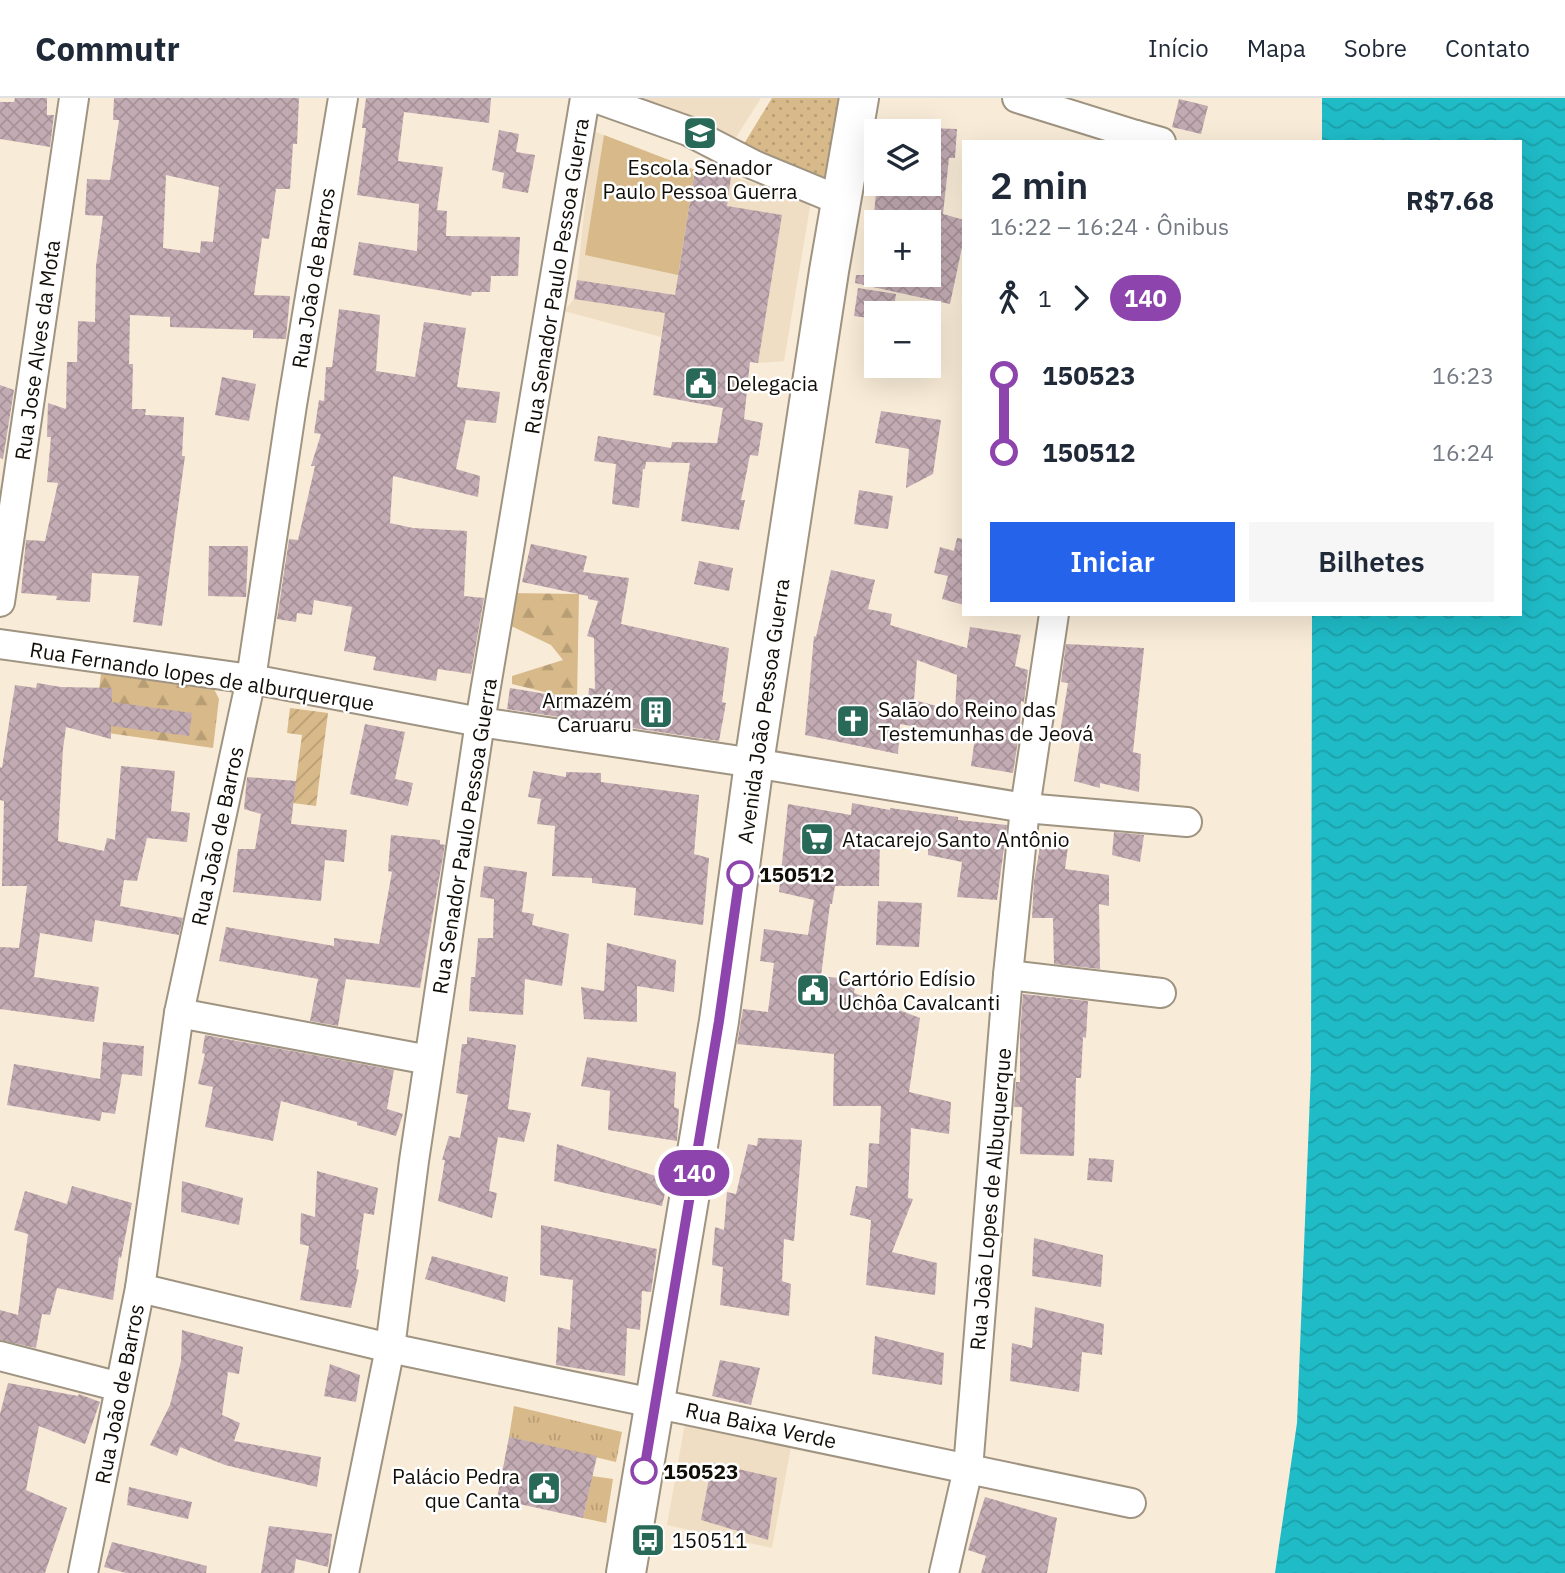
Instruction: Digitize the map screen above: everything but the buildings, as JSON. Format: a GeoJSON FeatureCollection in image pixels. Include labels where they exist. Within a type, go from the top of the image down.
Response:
{"type":"FeatureCollection","features":[{"type":"Feature","properties":{"kind":"main road","name":"Avenida João Pessoa Guerra"},"geometry":{"type":"LineString","coordinates":[[626,1573],[719,1021],[754,763],[859,98]]}},
{"type":"Feature","properties":{"kind":"street","name":"Rua Jose Alves da Mota"},"geometry":{"type":"LineString","coordinates":[[0,602],[74,98]]}},
{"type":"Feature","properties":{"kind":"street","name":"Rua João de Barros"},"geometry":{"type":"LineString","coordinates":[[83,1573],[140,1288],[179,1013],[251,679],[292,405],[343,98]]}},
{"type":"Feature","properties":{"kind":"street","name":"Rua Senador Paulo Pessoa Guerra"},"geometry":{"type":"LineString","coordinates":[[344,1573],[390,1348],[429,1060],[480,722],[585,98]]}},
{"type":"Feature","properties":{"kind":"street"},"geometry":{"type":"LineString","coordinates":[[595,98],[688,131],[754,165],[841,201]]}},
{"type":"Feature","properties":{"kind":"street"},"geometry":{"type":"LineString","coordinates":[[1017,98],[1144,139]]}},
{"type":"Feature","properties":{"kind":"street","name":"Rua João Lopes de Albuquerque"},"geometry":{"type":"LineString","coordinates":[[944,1573],[968,1469],[1008,975],[1025,808],[1054,616]]}},
{"type":"Feature","properties":{"kind":"street","name":"Rua Fernando lopes de alburquerque"},"geometry":{"type":"LineString","coordinates":[[0,644],[251,679],[480,722],[754,763],[1025,808],[1187,822]]}},
{"type":"Feature","properties":{"kind":"street"},"geometry":{"type":"LineString","coordinates":[[1008,975],[1161,993]]}},
{"type":"Feature","properties":{"kind":"street"},"geometry":{"type":"LineString","coordinates":[[179,1013],[429,1060]]}},
{"type":"Feature","properties":{"kind":"street","name":"Rua Baixa Verde"},"geometry":{"type":"LineString","coordinates":[[140,1288],[390,1348],[1131,1503]]}},
{"type":"Feature","properties":{"kind":"street"},"geometry":{"type":"LineString","coordinates":[[0,1356],[120,1387]]}},
{"type":"Feature","properties":{"kind":"shaded area","name":"Escola Senador Paulo Pessoa Guerra"},"geometry":{"type":"Polygon","coordinates":[[[600,98],[761,98],[726,153],[600,98]]]}},
{"type":"Feature","properties":{"kind":"shaded area"},"geometry":{"type":"Polygon","coordinates":[[[593,131],[695,170],[731,176],[811,201],[784,361],[758,363],[564,311],[574,299],[593,131]]]}},
{"type":"Feature","properties":{"kind":"shaded area"},"geometry":{"type":"Polygon","coordinates":[[[685,1423],[792,1442],[772,1548],[667,1525],[685,1423]]]}},
{"type":"Feature","properties":{"kind":"green space"},"geometry":{"type":"Polygon","coordinates":[[[772,98],[843,98],[833,190],[736,157],[772,98]]]}},
{"type":"Feature","properties":{"kind":"green space"},"geometry":{"type":"Polygon","coordinates":[[[604,135],[695,170],[678,275],[585,255],[604,135]]]}},
{"type":"Feature","properties":{"kind":"green space"},"geometry":{"type":"Polygon","coordinates":[[[506,593],[579,594],[577,700],[512,684],[512,676],[563,660],[551,645],[505,623],[506,593]]]}},
{"type":"Feature","properties":{"kind":"green space"},"geometry":{"type":"Polygon","coordinates":[[[101,674],[214,689],[219,699],[213,748],[94,731],[101,674]]]}},
{"type":"Feature","properties":{"kind":"green space"},"geometry":{"type":"Polygon","coordinates":[[[290,708],[328,713],[316,806],[293,803],[302,735],[287,733],[290,708]]]}},
{"type":"Feature","properties":{"kind":"green space"},"geometry":{"type":"Polygon","coordinates":[[[514,1406],[622,1432],[616,1462],[509,1437],[514,1406]]]}},
{"type":"Feature","properties":{"kind":"green space"},"geometry":{"type":"Polygon","coordinates":[[[592,1476],[613,1479],[606,1523],[583,1518],[592,1476]]]}},
{"type":"Feature","properties":{"kind":"water"},"geometry":{"type":"Polygon","coordinates":[[[1322,98],[1565,98],[1565,1573],[1275,1573],[1297,1423],[1311,1070],[1312,616],[1522,616],[1522,140],[1322,140],[1322,98]]]}},
{"type":"Feature","properties":{"kind":"bus line","name":"140"},"geometry":{"type":"LineString","coordinates":[[644,1471],[719,1021],[740,874]]}},
{"type":"Feature","properties":{"kind":"place","name":"Escola Senador Paulo Pessoa Guerra"},"geometry":{"type":"Point","coordinates":[700,133]}},
{"type":"Feature","properties":{"kind":"place","name":"Delegacia"},"geometry":{"type":"Point","coordinates":[701,383]}},
{"type":"Feature","properties":{"kind":"place","name":"Armazém Caruaru"},"geometry":{"type":"Point","coordinates":[656,712]}},
{"type":"Feature","properties":{"kind":"place","name":"Salão do Reino das Testemunhas de Jeová"},"geometry":{"type":"Point","coordinates":[853,721]}},
{"type":"Feature","properties":{"kind":"place","name":"Atacarejo Santo Antônio"},"geometry":{"type":"Point","coordinates":[817,839]}},
{"type":"Feature","properties":{"kind":"place","name":"150512"},"geometry":{"type":"Point","coordinates":[740,874]}},
{"type":"Feature","properties":{"kind":"place","name":"Cartório Edísio Uchôa Cavalcanti"},"geometry":{"type":"Point","coordinates":[813,990]}},
{"type":"Feature","properties":{"kind":"place","name":"150523"},"geometry":{"type":"Point","coordinates":[644,1471]}},
{"type":"Feature","properties":{"kind":"place","name":"Palácio Pedra que Canta"},"geometry":{"type":"Point","coordinates":[544,1488]}},
{"type":"Feature","properties":{"kind":"place","name":"150511"},"geometry":{"type":"Point","coordinates":[648,1540]}}]}
